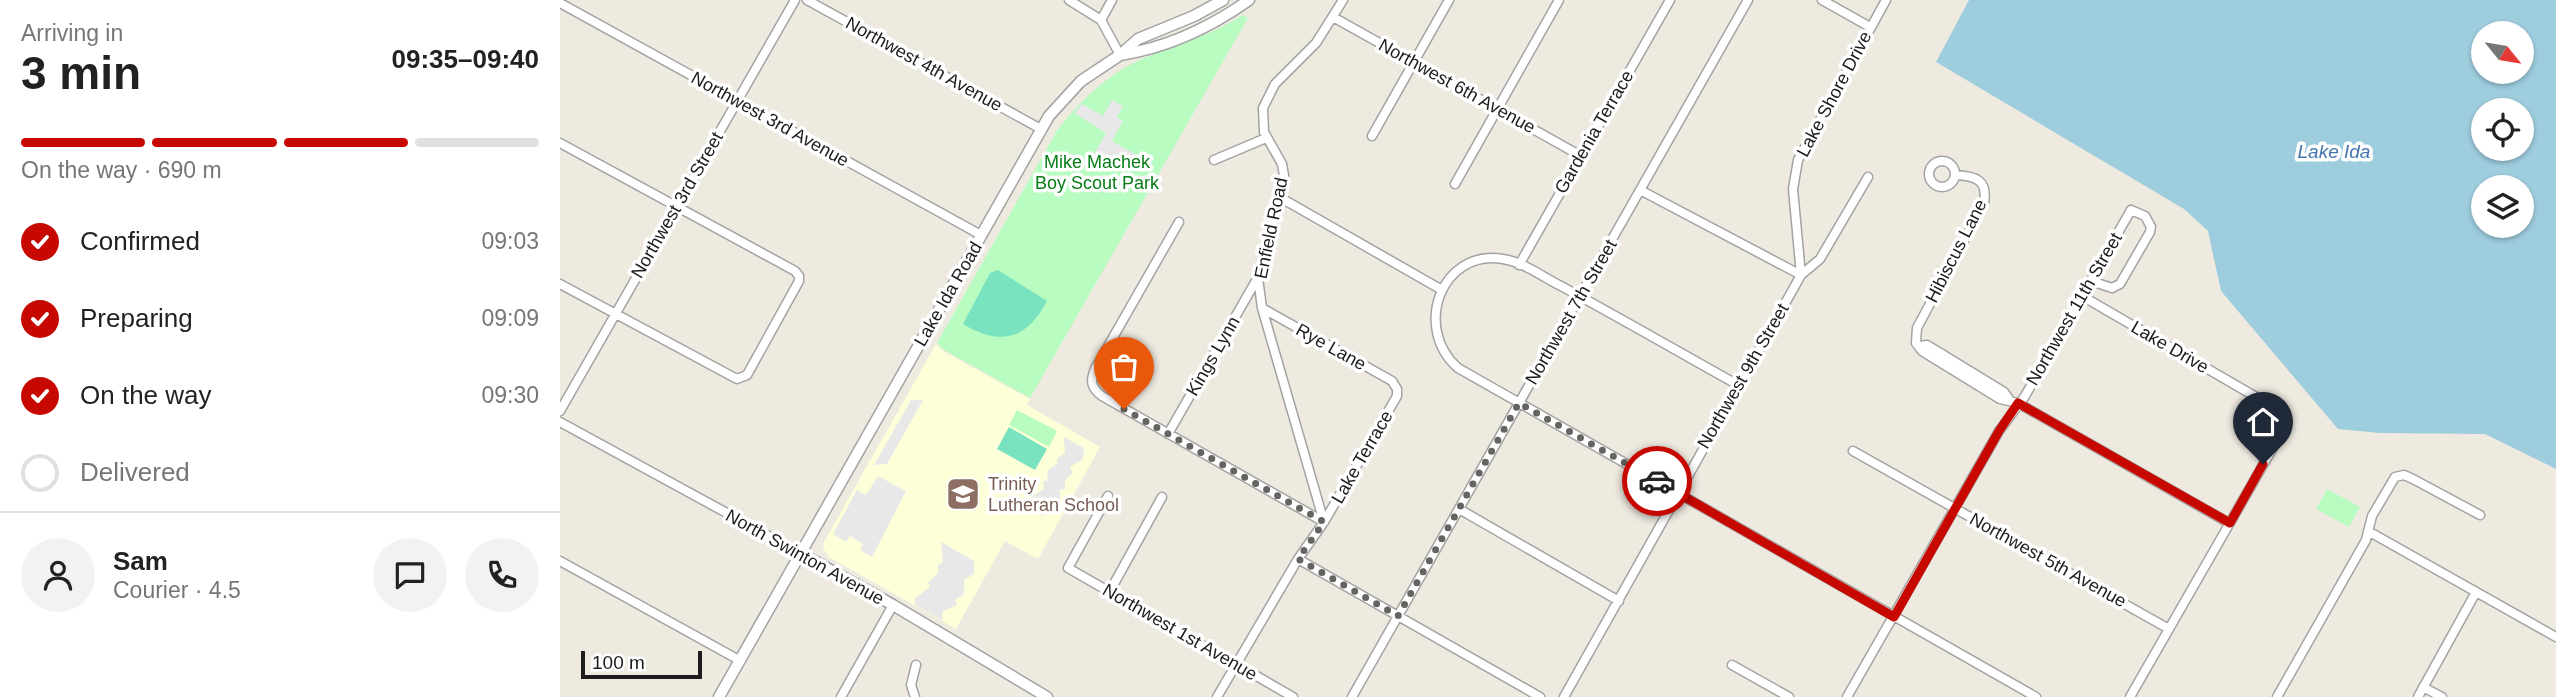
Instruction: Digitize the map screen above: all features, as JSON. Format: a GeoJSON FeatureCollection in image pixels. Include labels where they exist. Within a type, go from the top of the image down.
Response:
{"type":"FeatureCollection","features":[{"type":"Feature","properties":{"kind":"street","name":"Northwest 3rd Street"},"geometry":{"type":"LineString","coordinates":[[560,411],[795,0]]}},
{"type":"Feature","properties":{"kind":"street","name":"Northwest 4th Avenue"},"geometry":{"type":"LineString","coordinates":[[807,0],[1041,129]]}},
{"type":"Feature","properties":{"kind":"street"},"geometry":{"type":"LineString","coordinates":[[1069,0],[1101,20],[1120,55]]}},
{"type":"Feature","properties":{"kind":"street"},"geometry":{"type":"LineString","coordinates":[[1101,20],[1112,0]]}},
{"type":"Feature","properties":{"kind":"street","name":"Lake Ida Road"},"geometry":{"type":"LineString","coordinates":[[719,697],[1056,106],[1073,89],[1138,39],[1194,16],[1223,0]]}},
{"type":"Feature","properties":{"kind":"street","name":"Lake Ida Road"},"geometry":{"type":"LineString","coordinates":[[1120,55],[1144,52],[1199,29],[1248,0]]}},
{"type":"Feature","properties":{"kind":"street","name":"Enfield Road"},"geometry":{"type":"LineString","coordinates":[[1324,522],[1262,308],[1258,278],[1267,260],[1274,217],[1285,181],[1283,169],[1266,138],[1262,120],[1267,96],[1284,73],[1316,43],[1343,0]]}},
{"type":"Feature","properties":{"kind":"street"},"geometry":{"type":"LineString","coordinates":[[1372,136],[1449,0]]}},
{"type":"Feature","properties":{"kind":"street"},"geometry":{"type":"LineString","coordinates":[[1455,184],[1559,0]]}},
{"type":"Feature","properties":{"kind":"street","name":"Gardenia Terrace"},"geometry":{"type":"LineString","coordinates":[[1519,265],[1670,0]]}},
{"type":"Feature","properties":{"kind":"street","name":"Northwest 7th Street"},"geometry":{"type":"LineString","coordinates":[[1352,697],[1748,0]]}},
{"type":"Feature","properties":{"kind":"street"},"geometry":{"type":"LineString","coordinates":[[1822,0],[1870,27]]}},
{"type":"Feature","properties":{"kind":"street","name":"Lake Shore Drive"},"geometry":{"type":"LineString","coordinates":[[1801,275],[1793,189],[1798,160],[1886,0]]}},
{"type":"Feature","properties":{"kind":"street","name":"Northwest 3rd Avenue"},"geometry":{"type":"LineString","coordinates":[[560,4],[981,235]]}},
{"type":"Feature","properties":{"kind":"street","name":"Northwest 6th Avenue"},"geometry":{"type":"LineString","coordinates":[[1333,17],[1581,156]]}},
{"type":"Feature","properties":{"kind":"street"},"geometry":{"type":"LineString","coordinates":[[1214,160],[1266,138]]}},
{"type":"Feature","properties":{"kind":"street"},"geometry":{"type":"LineString","coordinates":[[560,144],[799,276],[799,281],[747,374],[737,379],[560,284]]}},
{"type":"Feature","properties":{"kind":"street","name":"Hibiscus Lane"},"geometry":{"type":"LineString","coordinates":[[1955,175],[1971,176],[1982,183],[1986,191],[1984,203],[1917,328],[1916,343],[1922,351],[1989,392],[2018,403]]}},
{"type":"Feature","properties":{"kind":"street","name":"Northwest 9th Street"},"geometry":{"type":"LineString","coordinates":[[1564,697],[1801,275],[1820,259],[1868,177]]}},
{"type":"Feature","properties":{"kind":"street"},"geometry":{"type":"LineString","coordinates":[[1640,190],[1801,275]]}},
{"type":"Feature","properties":{"kind":"street"},"geometry":{"type":"LineString","coordinates":[[1281,198],[1442,290]]}},
{"type":"Feature","properties":{"kind":"street","name":"Northwest 11th Street"},"geometry":{"type":"LineString","coordinates":[[1847,697],[1955,508],[2018,403],[2025,396],[2131,210],[2149,220],[2151,227],[2147,238],[2120,284],[2112,288],[2091,281]]}},
{"type":"Feature","properties":{"kind":"street"},"geometry":{"type":"LineString","coordinates":[[1179,222],[1095,369],[1091,378],[1092,385],[1102,396],[1324,522]]}},
{"type":"Feature","properties":{"kind":"street"},"geometry":{"type":"LineString","coordinates":[[1738,386],[1579,296],[1503,259],[1477,261],[1454,274],[1442,290],[1435,307],[1434,325],[1438,342],[1444,354],[1458,368],[2036,697]]}},
{"type":"Feature","properties":{"kind":"street","name":"Kings Lynn"},"geometry":{"type":"LineString","coordinates":[[1168,434],[1258,278]]}},
{"type":"Feature","properties":{"kind":"street","name":"Lake Drive"},"geometry":{"type":"LineString","coordinates":[[2082,296],[2282,412],[2286,417],[2286,425],[2230,523]]}},
{"type":"Feature","properties":{"kind":"street","name":"Rye Lane"},"geometry":{"type":"LineString","coordinates":[[1262,308],[1392,381],[1398,388]]}},
{"type":"Feature","properties":{"kind":"street","name":"Lake Terrace"},"geometry":{"type":"LineString","coordinates":[[1217,697],[1298,559],[1324,522],[1397,396],[1398,388]]}},
{"type":"Feature","properties":{"kind":"street"},"geometry":{"type":"LineString","coordinates":[[2018,403],[2230,523],[2130,697]]}},
{"type":"Feature","properties":{"kind":"street","name":"North Swinton Avenue"},"geometry":{"type":"LineString","coordinates":[[560,422],[893,605],[1047,697]]}},
{"type":"Feature","properties":{"kind":"street","name":"Northwest 5th Avenue"},"geometry":{"type":"LineString","coordinates":[[1853,451],[2169,629]]}},
{"type":"Feature","properties":{"kind":"street"},"geometry":{"type":"LineString","coordinates":[[2277,697],[2366,540],[2372,516],[2395,477],[2404,475],[2413,479],[2480,516]]}},
{"type":"Feature","properties":{"kind":"street","name":"Northwest 1st Avenue"},"geometry":{"type":"LineString","coordinates":[[1108,496],[1068,568],[1287,696]]}},
{"type":"Feature","properties":{"kind":"street"},"geometry":{"type":"LineString","coordinates":[[1110,591],[1162,497]]}},
{"type":"Feature","properties":{"kind":"street"},"geometry":{"type":"LineString","coordinates":[[1459,509],[1619,601]]}},
{"type":"Feature","properties":{"kind":"street"},"geometry":{"type":"LineString","coordinates":[[2368,531],[2556,637]]}},
{"type":"Feature","properties":{"kind":"street"},"geometry":{"type":"LineString","coordinates":[[1298,559],[1540,697]]}},
{"type":"Feature","properties":{"kind":"street"},"geometry":{"type":"LineString","coordinates":[[560,562],[739,660]]}},
{"type":"Feature","properties":{"kind":"street"},"geometry":{"type":"LineString","coordinates":[[2417,697],[2476,592]]}},
{"type":"Feature","properties":{"kind":"street"},"geometry":{"type":"LineString","coordinates":[[841,697],[893,605]]}},
{"type":"Feature","properties":{"kind":"street"},"geometry":{"type":"LineString","coordinates":[[915,697],[911,685],[916,665]]}},
{"type":"Feature","properties":{"kind":"street"},"geometry":{"type":"LineString","coordinates":[[1732,665],[1789,697]]}},
{"type":"Feature","properties":{"kind":"street"},"geometry":{"type":"LineString","coordinates":[[2423,687],[2442,697]]}},
{"type":"Feature","properties":{"kind":"shaded area"},"geometry":{"type":"Polygon","coordinates":[[[1112,100],[1123,106],[1117,117],[1123,121],[1112,141],[1135,154],[1124,173],[1093,156],[1106,133],[1074,113],[1082,104],[1103,116],[1112,100]]]}},
{"type":"Feature","properties":{"kind":"shaded area","name":"Trinity Lutheran School"},"geometry":{"type":"Polygon","coordinates":[[[936,344],[943,351],[1030,399],[1027,405],[1100,447],[1038,559],[1005,541],[956,629],[829,557],[823,548],[936,344]]]}},
{"type":"Feature","properties":{"kind":"shaded area"},"geometry":{"type":"Polygon","coordinates":[[[911,400],[923,400],[887,464],[874,465],[911,400]]]}},
{"type":"Feature","properties":{"kind":"shaded area"},"geometry":{"type":"Polygon","coordinates":[[[1064,437],[1084,448],[1083,459],[1070,467],[1073,473],[1065,480],[1065,489],[1060,490],[1060,503],[1042,516],[1025,506],[1033,501],[1032,496],[1044,489],[1043,481],[1047,481],[1048,470],[1058,463],[1057,459],[1065,453],[1064,437]]]}},
{"type":"Feature","properties":{"kind":"shaded area"},"geometry":{"type":"Polygon","coordinates":[[[878,476],[906,491],[872,557],[860,550],[863,544],[850,536],[846,542],[833,534],[857,490],[866,495],[878,476]]]}},
{"type":"Feature","properties":{"kind":"shaded area"},"geometry":{"type":"Polygon","coordinates":[[[941,542],[974,561],[974,574],[964,580],[964,594],[955,600],[957,605],[942,612],[943,621],[915,605],[915,598],[930,587],[928,583],[938,573],[938,565],[943,562],[941,542]]]}},
{"type":"Feature","properties":{"kind":"green space","name":"Mike Machek Boy Scout Park"},"geometry":{"type":"Polygon","coordinates":[[[1242,15],[1248,18],[1030,398],[944,350],[937,343],[1056,132],[1073,111],[1092,92],[1126,67],[1217,29],[1242,15]]]}},
{"type":"Feature","properties":{"kind":"green space"},"geometry":{"type":"Polygon","coordinates":[[[998,270],[1047,301],[1031,324],[1022,331],[1001,337],[963,324],[990,273],[998,270]]]}},
{"type":"Feature","properties":{"kind":"green space"},"geometry":{"type":"Polygon","coordinates":[[[1017,410],[1057,431],[1049,447],[1009,425],[1017,410]]]}},
{"type":"Feature","properties":{"kind":"green space"},"geometry":{"type":"Polygon","coordinates":[[[1009,427],[1047,449],[1035,470],[997,449],[1009,427]]]}},
{"type":"Feature","properties":{"kind":"green space"},"geometry":{"type":"Polygon","coordinates":[[[2327,489],[2360,507],[2349,527],[2316,509],[2327,489]]]}},
{"type":"Feature","properties":{"kind":"water","name":"Lake Ida"},"geometry":{"type":"Polygon","coordinates":[[[1969,0],[2556,0],[2556,469],[2485,434],[2380,433],[2338,429],[2221,291],[2208,231],[2184,209],[1936,62],[1969,0]]]}},
{"type":"Feature","properties":{"kind":"way so far"},"geometry":{"type":"LineString","coordinates":[[1124,409],[1324,522],[1298,559],[1398,616],[1519,403],[1657,481]]}},
{"type":"Feature","properties":{"kind":"place","name":"Trinity Lutheran School"},"geometry":{"type":"Point","coordinates":[963,494]}},
{"type":"Feature","properties":{"kind":"route"},"geometry":{"type":"LineString","coordinates":[[1657,481],[1894,617],[1999,431],[2018,403],[2230,523],[2263,464]]}}]}
